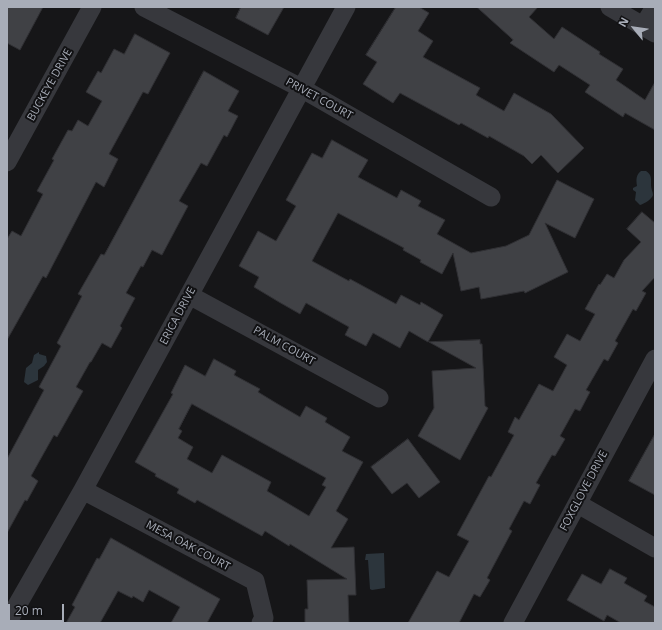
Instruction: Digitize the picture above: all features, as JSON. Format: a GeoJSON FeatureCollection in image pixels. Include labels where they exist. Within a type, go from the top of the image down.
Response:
{"type":"FeatureCollection","features":[{"type":"Feature","properties":{"kind":"street","name":"BUCKEYE DRIVE"},"geometry":{"type":"LineString","coordinates":[[7,162],[92,7]]}},
{"type":"Feature","properties":{"kind":"street","name":"PRIVET COURT"},"geometry":{"type":"LineString","coordinates":[[144,7],[301,88],[491,197]]}},
{"type":"Feature","properties":{"kind":"street","name":"ERICA DRIVE"},"geometry":{"type":"LineString","coordinates":[[7,623],[83,490],[346,7]]}},
{"type":"Feature","properties":{"kind":"street"},"geometry":{"type":"LineString","coordinates":[[610,7],[649,30],[655,7]]}},
{"type":"Feature","properties":{"kind":"street","name":"PALM COURT"},"geometry":{"type":"LineString","coordinates":[[189,295],[379,398]]}},
{"type":"Feature","properties":{"kind":"street","name":"FOXGLOVE DRIVE"},"geometry":{"type":"LineString","coordinates":[[513,623],[655,359]]}},
{"type":"Feature","properties":{"kind":"street","name":"MESA OAK COURT"},"geometry":{"type":"LineString","coordinates":[[83,490],[255,581],[264,618],[261,623]]}},
{"type":"Feature","properties":{"kind":"street"},"geometry":{"type":"LineString","coordinates":[[578,504],[655,548]]}},
{"type":"Feature","properties":{"kind":"shaded area"},"geometry":{"type":"Polygon","coordinates":[[[641,171],[646,171],[650,176],[653,195],[648,201],[640,205],[635,200],[636,192],[633,188],[637,186],[637,177],[641,171]]]}},
{"type":"Feature","properties":{"kind":"shaded area"},"geometry":{"type":"Polygon","coordinates":[[[39,352],[39,354],[46,356],[47,362],[38,370],[38,380],[28,385],[24,382],[26,368],[32,363],[34,355],[39,352]]]}},
{"type":"Feature","properties":{"kind":"shaded area"},"geometry":{"type":"Polygon","coordinates":[[[384,553],[385,588],[372,590],[370,589],[368,560],[365,560],[366,554],[384,553]]]}},
{"type":"Feature","properties":{"kind":"building"},"geometry":{"type":"Polygon","coordinates":[[[7,7],[43,7],[20,50],[7,43],[7,7]]]}},
{"type":"Feature","properties":{"kind":"building"},"geometry":{"type":"Polygon","coordinates":[[[241,7],[284,7],[268,35],[236,18],[241,7]]]}},
{"type":"Feature","properties":{"kind":"building"},"geometry":{"type":"Polygon","coordinates":[[[396,7],[419,7],[429,13],[418,31],[433,41],[423,57],[480,88],[476,95],[504,111],[514,93],[551,114],[584,148],[558,173],[541,155],[532,164],[524,156],[489,136],[488,138],[461,123],[459,125],[400,93],[393,103],[363,84],[377,62],[366,55],[396,7]]]}},
{"type":"Feature","properties":{"kind":"building"},"geometry":{"type":"Polygon","coordinates":[[[477,7],[538,7],[529,17],[554,39],[562,27],[600,52],[599,54],[623,69],[616,80],[645,100],[655,82],[655,130],[625,113],[623,117],[585,92],[590,85],[559,65],[554,72],[510,43],[513,40],[477,7]]]}},
{"type":"Feature","properties":{"kind":"building"},"geometry":{"type":"Polygon","coordinates":[[[135,34],[170,53],[148,94],[143,92],[109,154],[118,159],[104,187],[96,182],[46,278],[43,276],[7,340],[7,239],[12,231],[21,236],[43,194],[37,191],[68,130],[72,131],[78,120],[88,126],[102,101],[86,92],[98,71],[101,73],[114,49],[124,54],[135,34]]]}},
{"type":"Feature","properties":{"kind":"building"},"geometry":{"type":"Polygon","coordinates":[[[204,71],[239,91],[228,111],[238,116],[227,137],[224,135],[207,166],[201,163],[179,201],[188,206],[162,255],[152,250],[126,293],[135,298],[120,326],[122,328],[111,348],[102,343],[90,362],[76,387],[83,391],[57,437],[54,435],[31,476],[38,481],[27,501],[25,500],[7,533],[7,459],[44,390],[39,387],[61,346],[57,343],[82,296],[78,294],[101,254],[104,255],[204,71]]]}},
{"type":"Feature","properties":{"kind":"building"},"geometry":{"type":"Polygon","coordinates":[[[332,140],[368,160],[358,177],[397,198],[401,190],[421,201],[418,206],[445,220],[437,234],[471,253],[506,246],[529,235],[557,180],[594,199],[575,238],[545,223],[568,272],[525,293],[524,291],[481,299],[479,287],[461,291],[453,253],[442,274],[420,262],[421,260],[403,250],[404,248],[338,213],[312,261],[349,281],[350,279],[396,304],[401,295],[420,305],[421,302],[443,315],[428,342],[409,331],[400,348],[373,333],[366,346],[345,335],[349,327],[306,303],[300,314],[254,287],[259,277],[239,266],[258,231],[276,241],[296,206],[286,200],[312,153],[322,158],[332,140]]]}},
{"type":"Feature","properties":{"kind":"building"},"geometry":{"type":"Polygon","coordinates":[[[642,212],[655,223],[655,277],[642,291],[646,293],[636,311],[633,309],[615,341],[618,343],[608,361],[604,359],[586,390],[590,392],[580,411],[575,409],[560,436],[565,439],[555,456],[552,455],[536,483],[540,485],[530,504],[524,501],[509,529],[512,531],[487,578],[490,580],[480,597],[474,594],[459,623],[408,623],[437,571],[449,577],[469,541],[457,535],[489,476],[491,477],[514,435],[508,432],[515,417],[519,420],[539,384],[553,391],[567,365],[554,357],[567,334],[580,341],[595,314],[585,309],[599,284],[600,285],[607,274],[614,278],[624,260],[641,242],[627,229],[642,212]]]}},
{"type":"Feature","properties":{"kind":"building"},"geometry":{"type":"Polygon","coordinates":[[[480,340],[480,344],[482,344],[485,406],[488,408],[460,460],[418,436],[434,408],[432,371],[476,368],[429,342],[480,340]]]}},
{"type":"Feature","properties":{"kind":"building"},"geometry":{"type":"Polygon","coordinates":[[[214,359],[236,371],[234,375],[260,389],[258,392],[300,417],[306,406],[327,418],[325,422],[350,437],[342,451],[363,462],[336,511],[348,519],[331,548],[354,547],[356,595],[348,595],[349,623],[305,623],[305,609],[308,609],[307,580],[347,579],[290,544],[289,546],[265,531],[262,536],[197,500],[195,503],[177,493],[179,489],[155,476],[156,474],[135,462],[173,394],[171,393],[185,365],[205,376],[214,359]],[[192,404],[179,429],[182,431],[178,438],[193,447],[187,459],[212,473],[222,455],[271,482],[267,491],[309,516],[326,487],[322,485],[326,478],[192,404]]]}},
{"type":"Feature","properties":{"kind":"building"},"geometry":{"type":"Polygon","coordinates":[[[655,434],[655,495],[629,481],[655,434]]]}},
{"type":"Feature","properties":{"kind":"building"},"geometry":{"type":"Polygon","coordinates":[[[408,439],[440,482],[419,498],[407,483],[392,494],[371,467],[408,439]]]}},
{"type":"Feature","properties":{"kind":"building"},"geometry":{"type":"Polygon","coordinates":[[[111,538],[220,599],[207,623],[171,623],[180,607],[149,590],[143,602],[133,596],[132,598],[118,591],[100,623],[66,623],[75,607],[72,605],[97,558],[99,559],[111,538]]]}},
{"type":"Feature","properties":{"kind":"building"},"geometry":{"type":"Polygon","coordinates":[[[610,569],[627,578],[624,583],[647,596],[644,601],[655,607],[655,623],[621,623],[607,615],[604,621],[567,600],[582,574],[601,584],[610,569]]]}}]}
